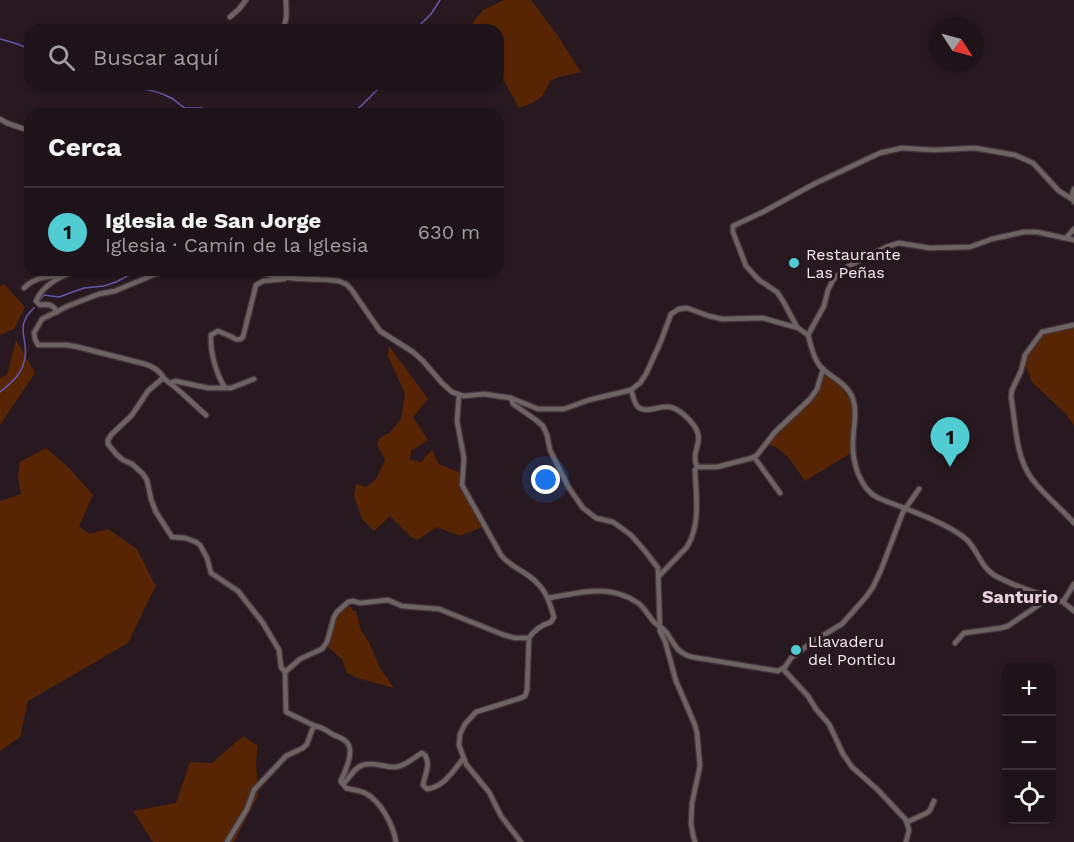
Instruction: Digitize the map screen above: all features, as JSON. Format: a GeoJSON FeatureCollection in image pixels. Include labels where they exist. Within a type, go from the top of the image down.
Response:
{"type":"FeatureCollection","features":[{"type":"Feature","properties":{"kind":"street"},"geometry":{"type":"LineString","coordinates":[[230,17],[246,0]]}},
{"type":"Feature","properties":{"kind":"street"},"geometry":{"type":"LineString","coordinates":[[285,24],[286,0]]}},
{"type":"Feature","properties":{"kind":"street"},"geometry":{"type":"LineString","coordinates":[[0,118],[24,129]]}},
{"type":"Feature","properties":{"kind":"street"},"geometry":{"type":"LineString","coordinates":[[798,328],[777,292],[759,280],[746,266],[733,232],[733,226],[814,184],[880,153],[902,148],[934,150],[970,148],[1015,155],[1033,163],[1059,191],[1073,200],[1074,189]]}},
{"type":"Feature","properties":{"kind":"street"},"geometry":{"type":"LineString","coordinates":[[1066,238],[1074,229]]}},
{"type":"Feature","properties":{"kind":"street"},"geometry":{"type":"LineString","coordinates":[[808,335],[824,306],[833,280],[845,268],[886,247],[899,243],[930,248],[970,247],[992,239],[1024,232],[1037,232],[1074,240]]}},
{"type":"Feature","properties":{"kind":"street"},"geometry":{"type":"LineString","coordinates":[[24,288],[30,282],[55,276]]}},
{"type":"Feature","properties":{"kind":"street"},"geometry":{"type":"LineString","coordinates":[[57,312],[49,304],[40,305],[36,301],[41,291],[63,276]]}},
{"type":"Feature","properties":{"kind":"street"},"geometry":{"type":"LineString","coordinates":[[151,276],[115,291],[99,294],[42,319],[34,333],[35,339],[38,345],[78,347],[154,368],[207,416]]}},
{"type":"Feature","properties":{"kind":"street"},"geometry":{"type":"LineString","coordinates":[[281,276],[292,278]]}},
{"type":"Feature","properties":{"kind":"street"},"geometry":{"type":"LineString","coordinates":[[225,388],[216,369],[211,335],[218,331],[236,340],[243,338],[254,290],[258,283],[263,281],[292,278],[322,279],[346,284],[380,331],[413,352],[452,392],[459,395],[484,394],[511,398],[538,409],[564,409],[589,400],[631,390],[646,374],[661,341],[666,323],[671,314],[679,309],[687,308],[722,319],[763,318],[798,328],[808,335],[815,360],[850,394],[854,403],[853,454],[855,463],[864,486],[874,496],[961,535],[974,549],[987,570],[1017,586],[1063,602],[1074,611]]}},
{"type":"Feature","properties":{"kind":"street"},"geometry":{"type":"LineString","coordinates":[[1074,325],[1042,332],[1025,355],[1011,397],[1018,447],[1029,474],[1074,523]]}},
{"type":"Feature","properties":{"kind":"street"},"geometry":{"type":"LineString","coordinates":[[697,467],[717,467],[754,457],[775,432],[810,399],[817,389],[823,369]]}},
{"type":"Feature","properties":{"kind":"street"},"geometry":{"type":"LineString","coordinates":[[164,378],[148,391],[132,415],[111,435],[108,444],[117,455],[143,474],[147,480],[156,512],[172,537],[190,539],[200,545],[211,573],[238,591],[263,623],[279,650],[281,667],[285,672],[286,712],[325,729],[349,744],[347,767],[340,782],[346,789],[361,792],[376,800],[389,823],[396,842]]}},
{"type":"Feature","properties":{"kind":"street"},"geometry":{"type":"LineString","coordinates":[[170,383],[175,381],[208,388],[231,388],[254,379]]}},
{"type":"Feature","properties":{"kind":"street"},"geometry":{"type":"LineString","coordinates":[[631,390],[636,405],[640,408],[645,410],[668,406],[676,410],[691,422],[699,441],[694,454],[697,467],[695,470],[697,510],[690,541],[659,576]]}},
{"type":"Feature","properties":{"kind":"street"},"geometry":{"type":"LineString","coordinates":[[285,672],[300,659],[322,649],[327,642],[337,612],[348,602],[353,601],[360,603],[388,600],[402,606],[439,609],[515,638],[529,638],[553,619],[548,598],[537,582],[504,559],[462,485],[464,458],[457,421],[459,395]]}},
{"type":"Feature","properties":{"kind":"street"},"geometry":{"type":"LineString","coordinates":[[511,398],[513,404],[543,426],[550,450],[569,488],[583,508],[596,518],[616,524],[631,535],[658,568],[657,595],[661,635],[667,646],[676,681],[697,732],[700,766],[692,803],[691,823],[695,842]]}},
{"type":"Feature","properties":{"kind":"street"},"geometry":{"type":"LineString","coordinates":[[754,457],[780,493]]}},
{"type":"Feature","properties":{"kind":"street"},"geometry":{"type":"LineString","coordinates":[[548,598],[607,590],[638,603],[652,621],[665,630],[680,652],[685,655],[774,671],[783,669],[791,658],[842,624],[866,597],[881,570],[904,508],[919,489]]}},
{"type":"Feature","properties":{"kind":"street"},"geometry":{"type":"LineString","coordinates":[[1063,602],[1074,584]]}},
{"type":"Feature","properties":{"kind":"street"},"geometry":{"type":"LineString","coordinates":[[955,643],[964,633],[1008,626],[1046,600],[1048,596]]}},
{"type":"Feature","properties":{"kind":"street"},"geometry":{"type":"LineString","coordinates":[[521,842],[501,816],[489,792],[463,759],[459,744],[465,723],[476,712],[525,696],[529,638]]}},
{"type":"Feature","properties":{"kind":"street"},"geometry":{"type":"LineString","coordinates":[[783,669],[808,696],[829,724],[843,754],[852,767],[878,790],[907,822],[909,830],[906,842]]}},
{"type":"Feature","properties":{"kind":"street"},"geometry":{"type":"LineString","coordinates":[[227,842],[247,809],[254,790],[286,756],[307,744],[315,726]]}},
{"type":"Feature","properties":{"kind":"street"},"geometry":{"type":"LineString","coordinates":[[343,784],[362,765],[397,767],[422,753],[428,762],[423,785],[425,788],[435,788],[447,779],[463,759]]}},
{"type":"Feature","properties":{"kind":"street"},"geometry":{"type":"LineString","coordinates":[[907,822],[927,813],[934,801]]}},
{"type":"Feature","properties":{"kind":"shaded area"},"geometry":{"type":"Polygon","coordinates":[[[504,0],[531,0],[581,72],[550,81],[539,99],[519,108],[504,81],[504,24],[472,24],[483,10],[504,0]]]}},
{"type":"Feature","properties":{"kind":"shaded area"},"geometry":{"type":"Polygon","coordinates":[[[4,284],[25,307],[14,329],[0,335],[0,286],[4,284]]]}},
{"type":"Feature","properties":{"kind":"shaded area"},"geometry":{"type":"Polygon","coordinates":[[[1074,325],[1074,425],[1065,413],[1032,382],[1026,367],[1025,355],[1047,330],[1074,325]]]}},
{"type":"Feature","properties":{"kind":"shaded area"},"geometry":{"type":"Polygon","coordinates":[[[16,340],[35,373],[0,425],[0,378],[7,375],[16,340]]]}},
{"type":"Feature","properties":{"kind":"shaded area"},"geometry":{"type":"Polygon","coordinates":[[[389,346],[428,399],[413,417],[428,440],[411,451],[410,460],[421,462],[432,450],[439,464],[458,472],[482,527],[460,536],[437,527],[417,540],[390,516],[374,531],[362,519],[354,496],[356,484],[366,487],[376,479],[385,460],[377,444],[380,438],[390,432],[401,419],[405,394],[388,356],[389,346]]]}},
{"type":"Feature","properties":{"kind":"shaded area"},"geometry":{"type":"Polygon","coordinates":[[[825,374],[845,391],[850,403],[851,453],[805,481],[785,454],[768,444],[812,400],[825,374]]]}},
{"type":"Feature","properties":{"kind":"shaded area"},"geometry":{"type":"Polygon","coordinates":[[[46,448],[69,468],[93,495],[79,526],[89,534],[108,529],[137,549],[156,585],[128,643],[28,701],[20,737],[0,751],[0,501],[21,494],[18,478],[20,462],[46,448]]]}},
{"type":"Feature","properties":{"kind":"shaded area"},"geometry":{"type":"Polygon","coordinates":[[[348,602],[353,611],[356,611],[361,631],[369,642],[380,668],[394,688],[347,673],[342,659],[325,645],[334,617],[348,602]]]}},
{"type":"Feature","properties":{"kind":"shaded area"},"geometry":{"type":"Polygon","coordinates":[[[243,736],[258,746],[256,760],[258,796],[234,842],[153,842],[133,811],[176,803],[190,762],[212,763],[243,736]]]}},
{"type":"Feature","properties":{"kind":"waterway"},"geometry":{"type":"LineString","coordinates":[[421,24],[440,0]]}},
{"type":"Feature","properties":{"kind":"waterway"},"geometry":{"type":"LineString","coordinates":[[0,39],[24,47]]}},
{"type":"Feature","properties":{"kind":"waterway"},"geometry":{"type":"LineString","coordinates":[[148,90],[161,93],[185,108]]}},
{"type":"Feature","properties":{"kind":"waterway"},"geometry":{"type":"LineString","coordinates":[[358,108],[377,90]]}},
{"type":"Feature","properties":{"kind":"waterway"},"geometry":{"type":"LineString","coordinates":[[185,108],[202,108]]}},
{"type":"Feature","properties":{"kind":"waterway"},"geometry":{"type":"LineString","coordinates":[[40,300],[44,295],[59,297],[84,288],[104,286],[128,276]]}},
{"type":"Feature","properties":{"kind":"waterway"},"geometry":{"type":"LineString","coordinates":[[0,392],[15,379],[23,367],[26,354],[24,322],[34,308]]}},
{"type":"Feature","properties":{"kind":"place","name":"Restaurante Las Peñas"},"geometry":{"type":"Point","coordinates":[794,263]}},
{"type":"Feature","properties":{"kind":"place","name":"Iglesia de San Jorge"},"geometry":{"type":"Point","coordinates":[950,467]}},
{"type":"Feature","properties":{"kind":"place","name":"Llavaderu del Ponticu"},"geometry":{"type":"Point","coordinates":[796,650]}},
{"type":"Feature","properties":{"kind":"district","name":"Santurio"},"geometry":{"type":"Point","coordinates":[1020,596]}}]}
